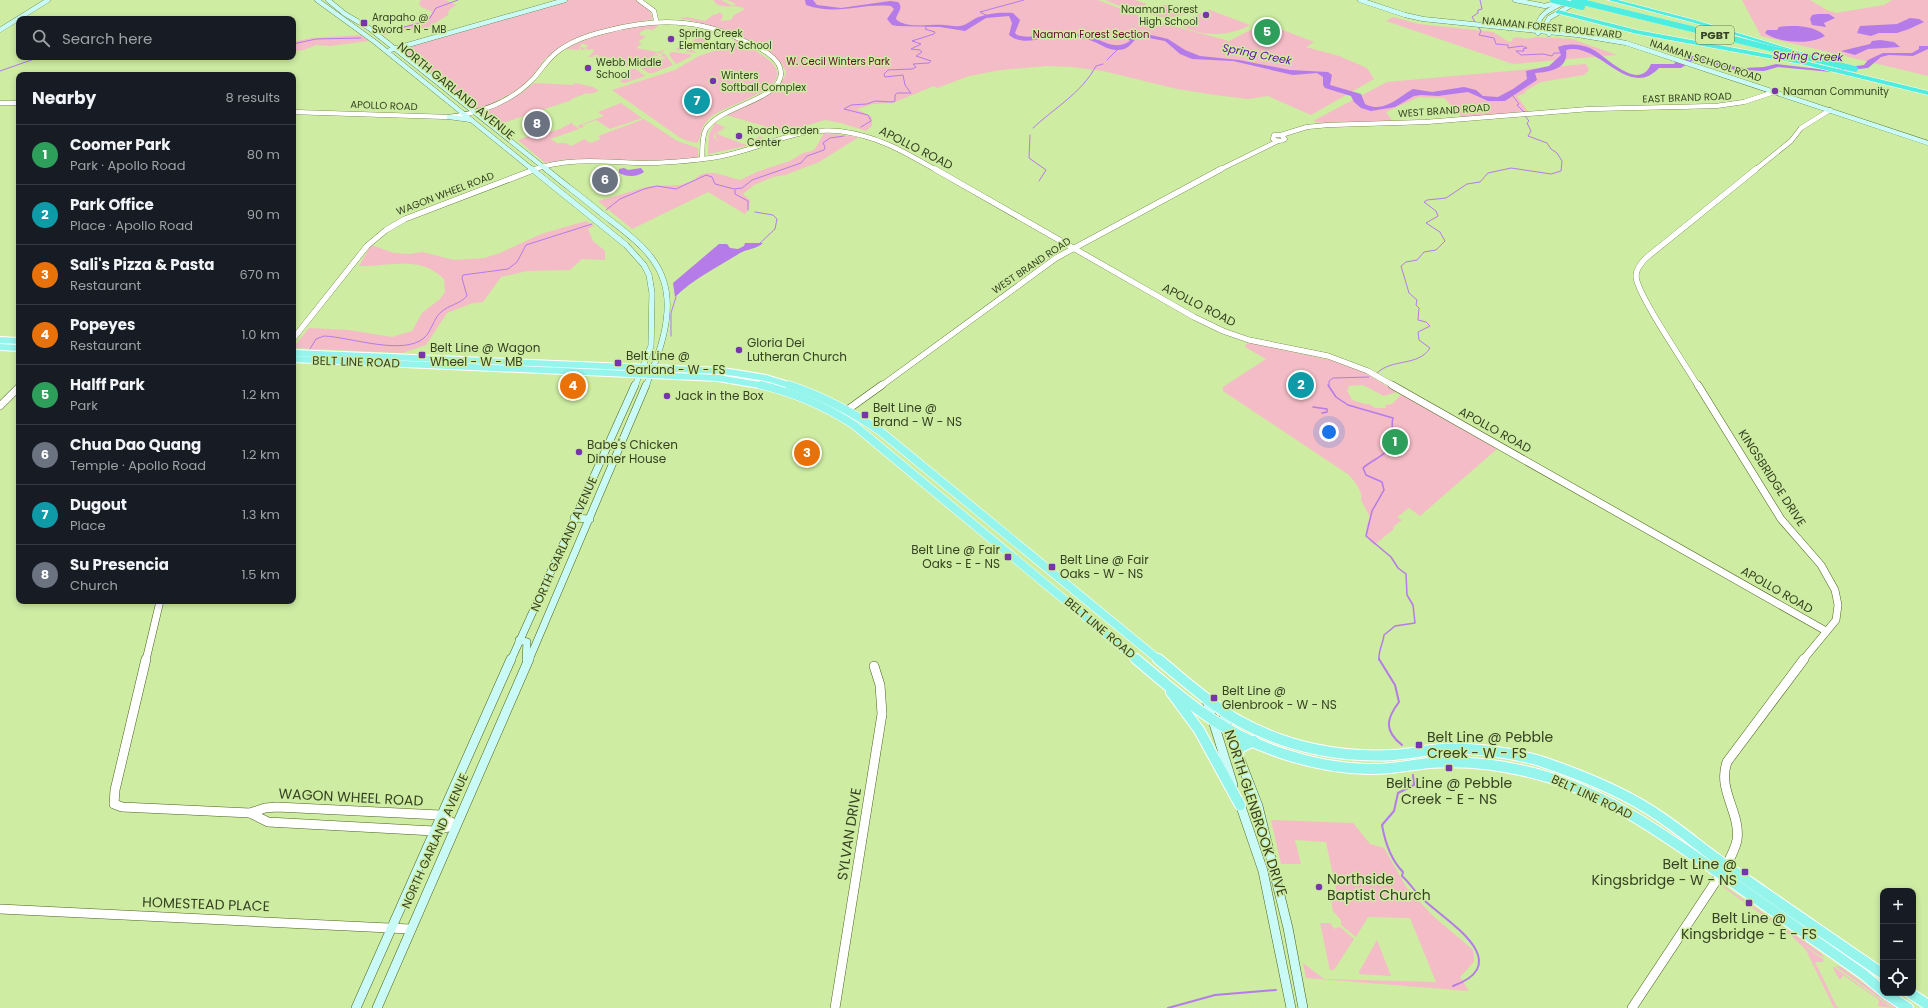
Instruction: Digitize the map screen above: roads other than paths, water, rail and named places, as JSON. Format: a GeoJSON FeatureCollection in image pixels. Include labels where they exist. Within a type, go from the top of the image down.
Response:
{"type":"FeatureCollection","features":[{"type":"Feature","properties":{"kind":"highway","name":"PGBT"},"geometry":{"type":"LineString","coordinates":[[1552,0],[1928,93]]}},
{"type":"Feature","properties":{"kind":"highway","name":"PGBT"},"geometry":{"type":"LineString","coordinates":[[1574,0],[1928,87]]}},
{"type":"Feature","properties":{"kind":"highway"},"geometry":{"type":"LineString","coordinates":[[1611,0],[1674,15],[1855,69]]}},
{"type":"Feature","properties":{"kind":"highway"},"geometry":{"type":"LineString","coordinates":[[1558,12],[1636,32],[1801,62]]}},
{"type":"Feature","properties":{"kind":"main road"},"geometry":{"type":"LineString","coordinates":[[22,16],[48,0]]}},
{"type":"Feature","properties":{"kind":"main road"},"geometry":{"type":"LineString","coordinates":[[30,16],[55,0]]}},
{"type":"Feature","properties":{"kind":"main road"},"geometry":{"type":"LineString","coordinates":[[317,0],[385,50]]}},
{"type":"Feature","properties":{"kind":"main road"},"geometry":{"type":"LineString","coordinates":[[328,0],[345,14],[369,28],[392,48]]}},
{"type":"Feature","properties":{"kind":"main road","name":"NORTH GARLAND AVENUE"},"geometry":{"type":"LineString","coordinates":[[385,50],[553,0]]}},
{"type":"Feature","properties":{"kind":"main road","name":"NORTH GARLAND AVENUE"},"geometry":{"type":"LineString","coordinates":[[392,48],[409,45],[564,0]]}},
{"type":"Feature","properties":{"kind":"main road","name":"NAAMAN FOREST BOULEVARD"},"geometry":{"type":"LineString","coordinates":[[1353,0],[1405,18],[1600,39],[1638,46]]}},
{"type":"Feature","properties":{"kind":"main road","name":"NAAMAN FOREST BOULEVARD"},"geometry":{"type":"LineString","coordinates":[[1360,0],[1405,15],[1434,22]]}},
{"type":"Feature","properties":{"kind":"main road"},"geometry":{"type":"LineString","coordinates":[[1513,0],[1545,6],[1561,0]]}},
{"type":"Feature","properties":{"kind":"main road"},"geometry":{"type":"LineString","coordinates":[[1513,0],[1558,12]]}},
{"type":"Feature","properties":{"kind":"main road"},"geometry":{"type":"LineString","coordinates":[[1513,0],[1537,8],[1541,11],[1536,23],[1537,32]]}},
{"type":"Feature","properties":{"kind":"main road"},"geometry":{"type":"LineString","coordinates":[[1540,16],[1570,0]]}},
{"type":"Feature","properties":{"kind":"main road"},"geometry":{"type":"LineString","coordinates":[[1549,33],[1547,22],[1558,12],[1581,0]]}},
{"type":"Feature","properties":{"kind":"main road"},"geometry":{"type":"LineString","coordinates":[[0,30],[16,20]]}},
{"type":"Feature","properties":{"kind":"main road"},"geometry":{"type":"LineString","coordinates":[[0,35],[16,25]]}},
{"type":"Feature","properties":{"kind":"main road"},"geometry":{"type":"LineString","coordinates":[[400,55],[409,45]]}},
{"type":"Feature","properties":{"kind":"main road","name":"NAAMAN SCHOOL ROAD"},"geometry":{"type":"LineString","coordinates":[[1638,46],[1928,143]]}},
{"type":"Feature","properties":{"kind":"main road","name":"NORTH GARLAND AVENUE"},"geometry":{"type":"LineString","coordinates":[[377,1008],[410,929],[590,519],[652,372],[660,347],[666,304],[665,284],[660,272],[651,256],[640,244],[544,166],[392,48]]}},
{"type":"Feature","properties":{"kind":"main road","name":"NORTH GARLAND AVENUE"},"geometry":{"type":"LineString","coordinates":[[356,1008],[440,816],[641,371],[649,351],[652,333],[652,293],[649,275],[640,258],[535,170],[385,50]]}},
{"type":"Feature","properties":{"kind":"main road"},"geometry":{"type":"LineString","coordinates":[[406,68],[414,65]]}},
{"type":"Feature","properties":{"kind":"main road"},"geometry":{"type":"LineString","coordinates":[[428,84],[436,81]]}},
{"type":"Feature","properties":{"kind":"main road"},"geometry":{"type":"LineString","coordinates":[[450,117],[472,120]]}},
{"type":"Feature","properties":{"kind":"main road"},"geometry":{"type":"LineString","coordinates":[[649,275],[660,272]]}},
{"type":"Feature","properties":{"kind":"main road"},"geometry":{"type":"LineString","coordinates":[[0,340],[16,341]]}},
{"type":"Feature","properties":{"kind":"main road"},"geometry":{"type":"LineString","coordinates":[[0,347],[16,348]]}},
{"type":"Feature","properties":{"kind":"main road","name":"BELT LINE ROAD"},"geometry":{"type":"LineString","coordinates":[[296,353],[487,361],[555,367],[641,371],[718,378],[765,385],[807,398],[841,415],[901,461],[1165,683],[1212,719],[1228,729],[1254,742],[1303,758],[1345,767],[1387,770],[1420,764],[1464,762],[1503,767],[1551,777],[1572,785],[1628,812],[1650,825],[1723,870],[1880,972]]}},
{"type":"Feature","properties":{"kind":"main road","name":"BELT LINE ROAD"},"geometry":{"type":"LineString","coordinates":[[296,359],[483,368],[555,367]]}},
{"type":"Feature","properties":{"kind":"main road"},"geometry":{"type":"LineString","coordinates":[[439,366],[443,359]]}},
{"type":"Feature","properties":{"kind":"main road"},"geometry":{"type":"LineString","coordinates":[[483,368],[487,361]]}},
{"type":"Feature","properties":{"kind":"main road","name":"BELT LINE ROAD"},"geometry":{"type":"LineString","coordinates":[[652,372],[723,371],[770,378],[795,385],[848,409],[880,431],[1206,698],[1223,711],[1250,727],[1270,736],[1318,750],[1342,754],[1394,755],[1443,749],[1501,753],[1552,764],[1577,774],[1641,805],[1661,817],[1723,870],[1863,974],[1880,989]]}},
{"type":"Feature","properties":{"kind":"main road"},"geometry":{"type":"LineString","coordinates":[[765,385],[770,378]]}},
{"type":"Feature","properties":{"kind":"main road"},"geometry":{"type":"LineString","coordinates":[[605,450],[619,450]]}},
{"type":"Feature","properties":{"kind":"main road"},"geometry":{"type":"LineString","coordinates":[[901,461],[910,456]]}},
{"type":"Feature","properties":{"kind":"main road"},"geometry":{"type":"LineString","coordinates":[[574,518],[590,519]]}},
{"type":"Feature","properties":{"kind":"main road"},"geometry":{"type":"LineString","coordinates":[[519,640],[527,642],[525,666]]}},
{"type":"Feature","properties":{"kind":"main road"},"geometry":{"type":"LineString","coordinates":[[1165,683],[1199,730],[1240,805]]}},
{"type":"Feature","properties":{"kind":"main road","name":"NORTH GLENBROOK DRIVE"},"geometry":{"type":"LineString","coordinates":[[1206,698],[1264,876],[1291,1008]]}},
{"type":"Feature","properties":{"kind":"main road","name":"NORTH GLENBROOK DRIVE"},"geometry":{"type":"LineString","coordinates":[[1223,711],[1228,729],[1258,806],[1288,928],[1304,1008]]}},
{"type":"Feature","properties":{"kind":"main road"},"geometry":{"type":"LineString","coordinates":[[1238,756],[1239,748],[1245,744],[1254,742]]}},
{"type":"Feature","properties":{"kind":"main road","name":"BELT LINE ROAD"},"geometry":{"type":"LineString","coordinates":[[1890,996],[1908,1008]]}},
{"type":"Feature","properties":{"kind":"main road"},"geometry":{"type":"LineString","coordinates":[[1914,996],[1928,1005]]}},
{"type":"Feature","properties":{"kind":"street"},"geometry":{"type":"LineString","coordinates":[[639,0],[654,11],[656,20]]}},
{"type":"Feature","properties":{"kind":"street","name":"APOLLO ROAD"},"geometry":{"type":"LineString","coordinates":[[296,112],[450,117],[466,115],[496,104],[523,88],[536,77],[550,58],[567,45],[589,36],[626,25],[656,20],[689,21],[724,31],[764,53],[776,62],[781,69],[780,79],[773,88],[759,97],[725,111],[711,122],[704,136],[702,159]]}},
{"type":"Feature","properties":{"kind":"street","name":"EAST BRAND ROAD"},"geometry":{"type":"LineString","coordinates":[[1598,109],[1716,106],[1744,102],[1769,95],[1774,92]]}},
{"type":"Feature","properties":{"kind":"street"},"geometry":{"type":"LineString","coordinates":[[0,103],[16,103]]}},
{"type":"Feature","properties":{"kind":"street","name":"WEST BRAND ROAD"},"geometry":{"type":"LineString","coordinates":[[841,415],[1036,272],[1074,248],[1275,140],[1274,136],[1283,136],[1307,127],[1328,125],[1426,122],[1598,109]]}},
{"type":"Feature","properties":{"kind":"street","name":"KINGSBRIDGE DRIVE"},"geometry":{"type":"LineString","coordinates":[[1632,1008],[1723,870],[1737,838],[1734,815],[1727,798],[1723,780],[1726,766],[1731,754],[1744,740],[1772,700],[1836,620],[1838,612],[1837,593],[1831,579],[1822,566],[1794,536],[1781,519],[1644,298],[1636,284],[1635,278],[1637,268],[1646,258],[1791,141],[1801,128],[1830,110]]}},
{"type":"Feature","properties":{"kind":"street","name":"APOLLO ROAD"},"geometry":{"type":"LineString","coordinates":[[535,170],[544,166],[574,161],[637,163],[702,159],[733,154],[800,133],[836,131],[876,138],[903,151],[1194,317],[1223,331],[1275,346],[1328,356],[1368,371],[1826,631]]}},
{"type":"Feature","properties":{"kind":"street","name":"WAGON WHEEL ROAD"},"geometry":{"type":"LineString","coordinates":[[296,335],[367,246],[386,230],[404,219],[535,170]]}},
{"type":"Feature","properties":{"kind":"street"},"geometry":{"type":"LineString","coordinates":[[0,406],[16,390]]}},
{"type":"Feature","properties":{"kind":"street","name":"WAGON WHEEL ROAD"},"geometry":{"type":"LineString","coordinates":[[159,604],[115,790],[114,804],[128,808],[250,813],[265,808],[277,807],[440,816],[456,825]]}},
{"type":"Feature","properties":{"kind":"street","name":"SYLVAN DRIVE"},"geometry":{"type":"LineString","coordinates":[[835,1008],[882,714],[880,685],[874,666]]}},
{"type":"Feature","properties":{"kind":"street","name":"WAGON WHEEL ROAD"},"geometry":{"type":"LineString","coordinates":[[250,813],[268,822],[434,831],[456,825]]}},
{"type":"Feature","properties":{"kind":"street","name":"HOMESTEAD PLACE"},"geometry":{"type":"LineString","coordinates":[[0,909],[410,929]]}},
{"type":"Feature","properties":{"kind":"waterway"},"geometry":{"type":"LineString","coordinates":[[383,32],[425,22],[430,18],[436,8],[458,0]]}},
{"type":"Feature","properties":{"kind":"waterway"},"geometry":{"type":"LineString","coordinates":[[988,16],[980,12],[1024,0]]}},
{"type":"Feature","properties":{"kind":"waterway"},"geometry":{"type":"LineString","coordinates":[[1480,0],[1482,9],[1478,10],[1478,13],[1472,17],[1481,31],[1479,35],[1494,38],[1496,44],[1508,45],[1508,48],[1522,46],[1527,48],[1523,49],[1524,51],[1516,51],[1521,55],[1543,54],[1552,56],[1554,53],[1561,53]]}},
{"type":"Feature","properties":{"kind":"waterway"},"geometry":{"type":"LineString","coordinates":[[861,127],[871,121],[868,115],[844,109],[851,105],[867,104],[875,101],[892,102],[895,101],[895,95],[897,93],[911,93],[905,85],[903,75],[885,77],[884,74],[888,70],[912,69],[916,67],[913,64],[929,63],[931,61],[916,56],[922,52],[920,50],[911,49],[921,44],[912,41],[934,34],[935,32],[925,29],[927,26]]}},
{"type":"Feature","properties":{"kind":"waterway"},"geometry":{"type":"LineString","coordinates":[[296,43],[316,39],[361,38]]}},
{"type":"Feature","properties":{"kind":"waterway"},"geometry":{"type":"LineString","coordinates":[[1107,60],[1118,49]]}},
{"type":"Feature","properties":{"kind":"waterway"},"geometry":{"type":"LineString","coordinates":[[0,71],[31,60]]}},
{"type":"Feature","properties":{"kind":"waterway"},"geometry":{"type":"LineString","coordinates":[[1033,128],[1067,100],[1090,76],[1096,66],[1103,64]]}},
{"type":"Feature","properties":{"kind":"waterway"},"geometry":{"type":"LineString","coordinates":[[1513,96],[1519,104],[1517,105],[1525,113]]}},
{"type":"Feature","properties":{"kind":"waterway"},"geometry":{"type":"LineString","coordinates":[[1377,373],[1390,365],[1419,358],[1430,348],[1419,340],[1418,332],[1430,326],[1426,322],[1418,320],[1419,308],[1416,305],[1417,300],[1409,293],[1401,266],[1406,262],[1417,260],[1424,252],[1436,250],[1445,241],[1440,232],[1426,223],[1438,216],[1436,211],[1424,202],[1427,200],[1446,198],[1467,184],[1480,182],[1488,173],[1511,168],[1551,174],[1561,171],[1562,161],[1557,153],[1551,149],[1547,143],[1528,136],[1531,131],[1527,123],[1529,121],[1525,116]]}},
{"type":"Feature","properties":{"kind":"waterway"},"geometry":{"type":"LineString","coordinates":[[1030,135],[1029,158],[1046,170],[1039,181]]}},
{"type":"Feature","properties":{"kind":"waterway"},"geometry":{"type":"LineString","coordinates":[[606,210],[620,199],[644,189],[657,186],[676,189],[706,175],[712,177],[715,184],[734,189],[742,188],[752,180],[801,163],[807,156],[824,150],[825,147],[823,143],[830,138],[844,136]]}},
{"type":"Feature","properties":{"kind":"waterway"},"geometry":{"type":"LineString","coordinates":[[735,190],[735,194],[748,201],[748,210]]}},
{"type":"Feature","properties":{"kind":"waterway"},"geometry":{"type":"LineString","coordinates":[[755,212],[773,215],[777,219],[775,229],[759,244]]}},
{"type":"Feature","properties":{"kind":"waterway"},"geometry":{"type":"LineString","coordinates":[[310,349],[316,339],[324,336],[390,346],[415,343],[427,335],[441,312],[467,296],[462,278],[463,275],[508,269],[517,262],[526,245],[592,224]]}},
{"type":"Feature","properties":{"kind":"waterway"},"geometry":{"type":"LineString","coordinates":[[671,336],[671,313],[676,297]]}},
{"type":"Feature","properties":{"kind":"waterway"},"geometry":{"type":"LineString","coordinates":[[1329,386],[1329,381],[1333,378],[1369,377]]}},
{"type":"Feature","properties":{"kind":"waterway"},"geometry":{"type":"LineString","coordinates":[[1328,385],[1336,397],[1348,405],[1393,418],[1392,443],[1386,452],[1363,468],[1366,475],[1382,482],[1384,490],[1372,511],[1366,536],[1391,557],[1398,568],[1406,574],[1407,595],[1413,605],[1415,623],[1395,626],[1384,635],[1379,659]]}},
{"type":"Feature","properties":{"kind":"waterway"},"geometry":{"type":"LineString","coordinates":[[1313,407],[1327,409],[1327,412],[1322,413]]}},
{"type":"Feature","properties":{"kind":"waterway"},"geometry":{"type":"LineString","coordinates":[[1379,659],[1395,685],[1399,702],[1391,714],[1389,725],[1392,735],[1402,745]]}},
{"type":"Feature","properties":{"kind":"waterway"},"geometry":{"type":"LineString","coordinates":[[1413,775],[1414,785],[1398,793],[1394,811],[1382,825],[1389,850],[1398,867],[1403,872],[1402,876],[1422,898],[1461,931],[1471,943],[1478,955],[1478,966],[1471,977],[1453,986]]}},
{"type":"Feature","properties":{"kind":"waterway"},"geometry":{"type":"LineString","coordinates":[[1168,1008],[1215,995],[1276,990]]}},
{"type":"Feature","properties":{"kind":"place","name":"Naaman Forest High School"},"geometry":{"type":"Point","coordinates":[1206,15]}},
{"type":"Feature","properties":{"kind":"place","name":"Arapaho @ Sword - N - MB"},"geometry":{"type":"Point","coordinates":[364,23]}},
{"type":"Feature","properties":{"kind":"place","name":"Halff Park"},"geometry":{"type":"Point","coordinates":[1267,32]}},
{"type":"Feature","properties":{"kind":"place","name":"Spring Creek Elementary School"},"geometry":{"type":"Point","coordinates":[671,39]}},
{"type":"Feature","properties":{"kind":"place","name":"Webb Middle School"},"geometry":{"type":"Point","coordinates":[588,68]}},
{"type":"Feature","properties":{"kind":"place","name":"Winters Softball Complex"},"geometry":{"type":"Point","coordinates":[713,81]}},
{"type":"Feature","properties":{"kind":"place","name":"Naaman Community"},"geometry":{"type":"Point","coordinates":[1775,91]}},
{"type":"Feature","properties":{"kind":"place","name":"Dugout"},"geometry":{"type":"Point","coordinates":[697,101]}},
{"type":"Feature","properties":{"kind":"place","name":"Su Presencia"},"geometry":{"type":"Point","coordinates":[537,124]}},
{"type":"Feature","properties":{"kind":"place","name":"Roach Garden Center"},"geometry":{"type":"Point","coordinates":[739,136]}},
{"type":"Feature","properties":{"kind":"place","name":"Chua Dao Quang"},"geometry":{"type":"Point","coordinates":[605,180]}},
{"type":"Feature","properties":{"kind":"place","name":"Gloria Dei Lutheran Church"},"geometry":{"type":"Point","coordinates":[739,350]}},
{"type":"Feature","properties":{"kind":"place","name":"Belt Line @ Wagon Wheel - W - MB"},"geometry":{"type":"Point","coordinates":[422,355]}},
{"type":"Feature","properties":{"kind":"place","name":"Belt Line @ Garland - W - FS"},"geometry":{"type":"Point","coordinates":[618,363]}},
{"type":"Feature","properties":{"kind":"place","name":"Park Office"},"geometry":{"type":"Point","coordinates":[1301,385]}},
{"type":"Feature","properties":{"kind":"place","name":"Popeyes"},"geometry":{"type":"Point","coordinates":[573,386]}},
{"type":"Feature","properties":{"kind":"place","name":"Jack in the Box"},"geometry":{"type":"Point","coordinates":[667,396]}},
{"type":"Feature","properties":{"kind":"place","name":"Belt Line @ Brand - W - NS"},"geometry":{"type":"Point","coordinates":[865,415]}},
{"type":"Feature","properties":{"kind":"place","name":"Coomer Park"},"geometry":{"type":"Point","coordinates":[1395,442]}},
{"type":"Feature","properties":{"kind":"place","name":"Babe's Chicken Dinner House"},"geometry":{"type":"Point","coordinates":[579,452]}},
{"type":"Feature","properties":{"kind":"place","name":"Sali's Pizza & Pasta"},"geometry":{"type":"Point","coordinates":[807,453]}},
{"type":"Feature","properties":{"kind":"place","name":"Belt Line @ Fair Oaks - E - NS"},"geometry":{"type":"Point","coordinates":[1008,557]}},
{"type":"Feature","properties":{"kind":"place","name":"Belt Line @ Fair Oaks - W - NS"},"geometry":{"type":"Point","coordinates":[1052,567]}},
{"type":"Feature","properties":{"kind":"place","name":"Belt Line @ Glenbrook - W - NS"},"geometry":{"type":"Point","coordinates":[1214,698]}},
{"type":"Feature","properties":{"kind":"place","name":"Belt Line @ Pebble Creek - W - FS"},"geometry":{"type":"Point","coordinates":[1419,745]}},
{"type":"Feature","properties":{"kind":"place","name":"Belt Line @ Pebble Creek - E - NS"},"geometry":{"type":"Point","coordinates":[1449,768]}},
{"type":"Feature","properties":{"kind":"place","name":"Belt Line @ Kingsbridge - W - NS"},"geometry":{"type":"Point","coordinates":[1745,872]}},
{"type":"Feature","properties":{"kind":"place","name":"Northside Baptist Church"},"geometry":{"type":"Point","coordinates":[1319,887]}},
{"type":"Feature","properties":{"kind":"place","name":"Belt Line @ Kingsbridge - E - FS"},"geometry":{"type":"Point","coordinates":[1749,903]}},
{"type":"Feature","properties":{"kind":"park label","name":"Naaman Forest Section"},"geometry":{"type":"Point","coordinates":[1091,34]}},
{"type":"Feature","properties":{"kind":"park label","name":"W. Cecil Winters Park"},"geometry":{"type":"Point","coordinates":[838,61]}},
{"type":"Feature","properties":{"kind":"water label","name":"Spring Creek"},"geometry":{"type":"Point","coordinates":[1257,54]}},
{"type":"Feature","properties":{"kind":"water label","name":"Spring Creek"},"geometry":{"type":"Point","coordinates":[1808,56]}}]}
